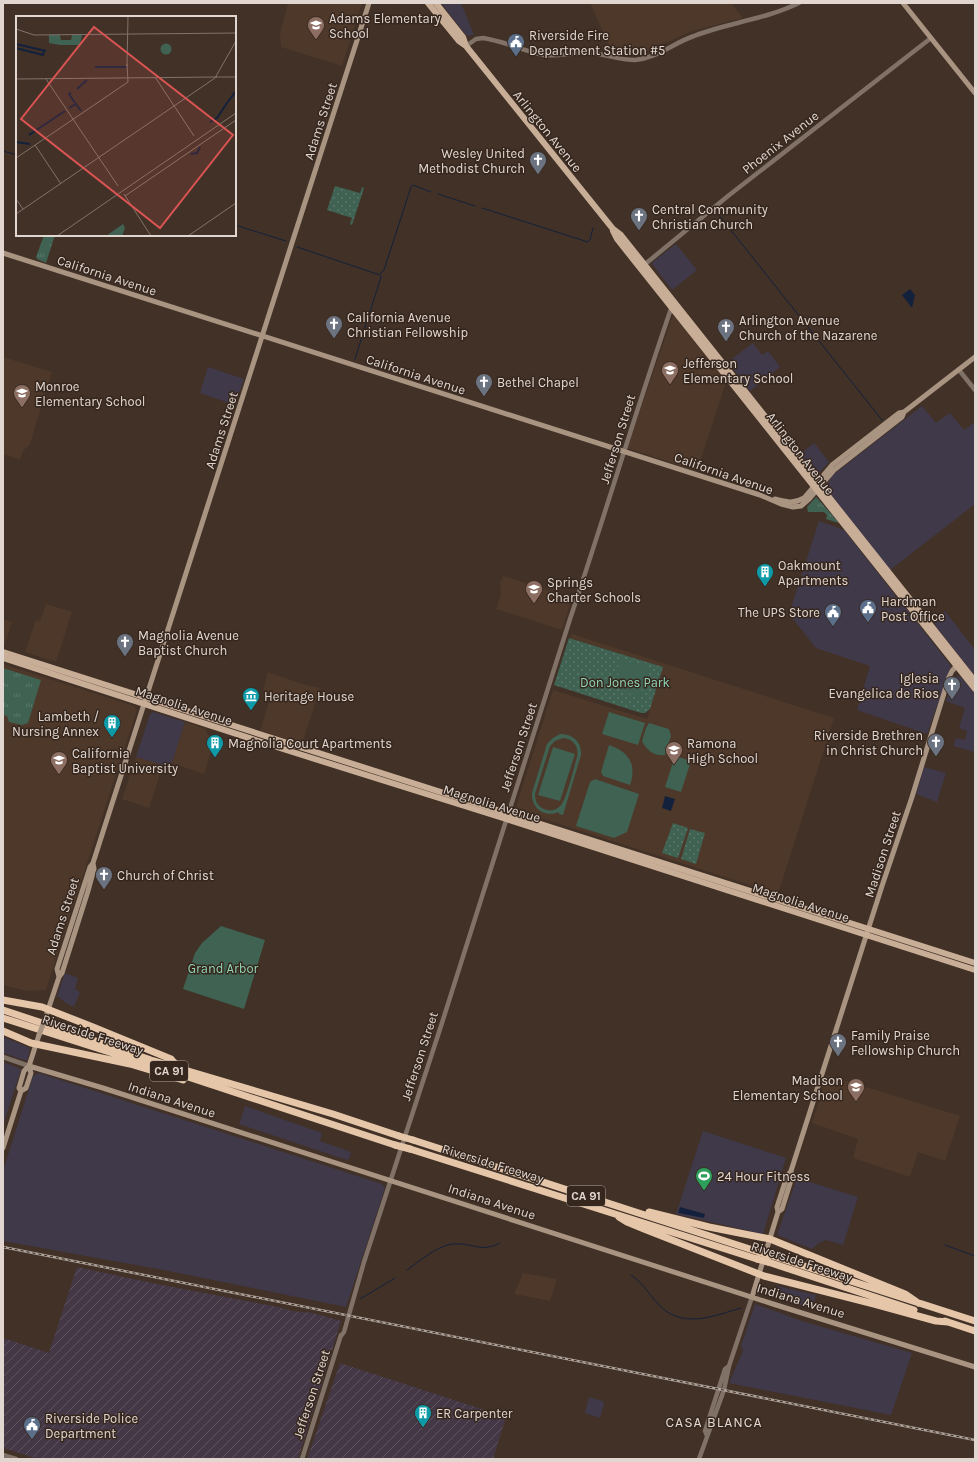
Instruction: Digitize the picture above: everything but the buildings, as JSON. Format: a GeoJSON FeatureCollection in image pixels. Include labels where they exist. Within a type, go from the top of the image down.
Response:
{"type":"FeatureCollection","features":[{"type":"Feature","properties":{"kind":"highway"},"geometry":{"type":"LineString","coordinates":[[3,1000],[42,1007],[171,1059],[180,1069]]}},
{"type":"Feature","properties":{"kind":"highway","name":"Riverside Freeway"},"geometry":{"type":"LineString","coordinates":[[3,1010],[180,1069],[333,1114],[624,1208],[975,1331]]}},
{"type":"Feature","properties":{"kind":"highway","name":"Riverside Freeway"},"geometry":{"type":"LineString","coordinates":[[3,1018],[395,1145],[758,1255]]}},
{"type":"Feature","properties":{"kind":"highway"},"geometry":{"type":"LineString","coordinates":[[3,1031],[36,1044],[130,1064],[184,1080],[191,1078]]}},
{"type":"Feature","properties":{"kind":"highway"},"geometry":{"type":"LineString","coordinates":[[624,1208],[632,1207],[709,1227],[770,1239],[904,1294],[918,1303]]}},
{"type":"Feature","properties":{"kind":"highway"},"geometry":{"type":"LineString","coordinates":[[613,1212],[632,1225],[759,1274],[936,1321],[948,1322]]}},
{"type":"Feature","properties":{"kind":"highway","name":"Riverside Freeway"},"geometry":{"type":"LineString","coordinates":[[769,1259],[975,1321]]}},
{"type":"Feature","properties":{"kind":"main road","name":"Adams Street"},"geometry":{"type":"LineString","coordinates":[[3,1148],[21,1091],[26,1088],[31,1073],[29,1066],[58,977],[57,969],[146,701],[369,3]]}},
{"type":"Feature","properties":{"kind":"main road","name":"Arlington Avenue"},"geometry":{"type":"LineString","coordinates":[[428,3],[459,41],[466,46],[613,229],[620,235],[644,265],[673,304],[958,664],[975,689]]}},
{"type":"Feature","properties":{"kind":"main road","name":"Arlington Avenue"},"geometry":{"type":"LineString","coordinates":[[436,3],[463,37],[466,46]]}},
{"type":"Feature","properties":{"kind":"main road"},"geometry":{"type":"LineString","coordinates":[[903,3],[975,93]]}},
{"type":"Feature","properties":{"kind":"main road","name":"Arlington Avenue"},"geometry":{"type":"LineString","coordinates":[[613,229],[617,239],[673,304],[678,315],[817,486]]}},
{"type":"Feature","properties":{"kind":"main road","name":"California Avenue"},"geometry":{"type":"LineString","coordinates":[[3,253],[760,495],[791,503],[798,502],[817,486]]}},
{"type":"Feature","properties":{"kind":"main road"},"geometry":{"type":"LineString","coordinates":[[817,486],[834,470],[902,417],[904,412],[975,357]]}},
{"type":"Feature","properties":{"kind":"main road","name":"Magnolia Avenue"},"geometry":{"type":"LineString","coordinates":[[4,655],[868,932],[975,963]]}},
{"type":"Feature","properties":{"kind":"main road","name":"Arlington Avenue"},"geometry":{"type":"LineString","coordinates":[[958,664],[975,680]]}},
{"type":"Feature","properties":{"kind":"main road","name":"Madison Street"},"geometry":{"type":"LineString","coordinates":[[752,1297],[778,1212],[777,1207],[787,1176],[791,1171],[949,677],[958,664]]}},
{"type":"Feature","properties":{"kind":"main road","name":"Adams Street"},"geometry":{"type":"LineString","coordinates":[[58,977],[62,973],[91,882],[94,869],[93,863]]}},
{"type":"Feature","properties":{"kind":"main road"},"geometry":{"type":"LineString","coordinates":[[87,876],[91,882]]}},
{"type":"Feature","properties":{"kind":"main road","name":"Magnolia Avenue"},"geometry":{"type":"LineString","coordinates":[[868,932],[975,970]]}},
{"type":"Feature","properties":{"kind":"main road","name":"Indiana Avenue"},"geometry":{"type":"LineString","coordinates":[[29,1066],[103,1088],[752,1297],[975,1367]]}},
{"type":"Feature","properties":{"kind":"street"},"geometry":{"type":"LineString","coordinates":[[466,46],[476,39],[483,38],[544,54],[594,53],[618,59],[642,59],[658,55],[692,36],[758,17],[799,3]]}},
{"type":"Feature","properties":{"kind":"street","name":"Phoenix Avenue"},"geometry":{"type":"LineString","coordinates":[[644,265],[728,196],[931,38]]}},
{"type":"Feature","properties":{"kind":"street","name":"Jefferson Street"},"geometry":{"type":"LineString","coordinates":[[302,1459],[341,1336],[346,1315],[441,1026],[507,816],[673,304]]}},
{"type":"Feature","properties":{"kind":"street"},"geometry":{"type":"LineString","coordinates":[[669,314],[674,312],[678,315]]}},
{"type":"Feature","properties":{"kind":"street"},"geometry":{"type":"LineString","coordinates":[[959,370],[975,390]]}},
{"type":"Feature","properties":{"kind":"street","name":"Indiana Avenue"},"geometry":{"type":"LineString","coordinates":[[3,1057],[29,1066]]}},
{"type":"Feature","properties":{"kind":"street","name":"Madison Street"},"geometry":{"type":"LineString","coordinates":[[699,1459],[717,1411],[729,1371],[729,1366],[752,1297]]}},
{"type":"Feature","properties":{"kind":"street"},"geometry":{"type":"LineString","coordinates":[[3,1455],[16,1459]]}},
{"type":"Feature","properties":{"kind":"shaded area","name":"Adams Elementary School"},"geometry":{"type":"Polygon","coordinates":[[[288,3],[362,4],[342,66],[281,47],[280,34],[288,3]]]}},
{"type":"Feature","properties":{"kind":"shaded area"},"geometry":{"type":"Polygon","coordinates":[[[441,3],[461,3],[474,35],[466,35],[441,3]]]}},
{"type":"Feature","properties":{"kind":"shaded area"},"geometry":{"type":"Polygon","coordinates":[[[590,3],[731,3],[743,18],[692,31],[648,51],[638,53],[612,52],[590,3]]]}},
{"type":"Feature","properties":{"kind":"shaded area"},"geometry":{"type":"Polygon","coordinates":[[[676,244],[697,270],[672,290],[652,264],[676,244]]]}},
{"type":"Feature","properties":{"kind":"shaded area"},"geometry":{"type":"Polygon","coordinates":[[[673,315],[726,382],[697,471],[627,448],[673,315]]]}},
{"type":"Feature","properties":{"kind":"shaded area"},"geometry":{"type":"Polygon","coordinates":[[[753,343],[762,355],[768,351],[780,367],[750,391],[728,362],[753,343]]]}},
{"type":"Feature","properties":{"kind":"shaded area","name":"Monroe Elementary School"},"geometry":{"type":"Polygon","coordinates":[[[3,357],[52,372],[30,444],[23,451],[20,460],[3,454],[3,357]]]}},
{"type":"Feature","properties":{"kind":"shaded area"},"geometry":{"type":"Polygon","coordinates":[[[208,367],[244,379],[235,405],[200,393],[208,367]]]}},
{"type":"Feature","properties":{"kind":"shaded area"},"geometry":{"type":"Polygon","coordinates":[[[922,406],[936,423],[950,413],[964,430],[975,422],[975,504],[890,570],[825,487],[833,475],[922,406]]]}},
{"type":"Feature","properties":{"kind":"shaded area"},"geometry":{"type":"Polygon","coordinates":[[[814,443],[829,462],[819,473],[815,472],[800,454],[814,443]]]}},
{"type":"Feature","properties":{"kind":"shaded area"},"geometry":{"type":"Polygon","coordinates":[[[819,521],[844,530],[895,595],[895,597],[897,597],[951,666],[927,734],[857,710],[870,666],[816,648],[789,614],[819,521]]]}},
{"type":"Feature","properties":{"kind":"shaded area","name":"Springs Charter Schools"},"geometry":{"type":"Polygon","coordinates":[[[503,576],[572,598],[562,630],[496,609],[501,594],[500,583],[503,576]]]}},
{"type":"Feature","properties":{"kind":"shaded area"},"geometry":{"type":"Polygon","coordinates":[[[46,604],[72,612],[56,662],[25,652],[36,620],[40,621],[46,604]]]}},
{"type":"Feature","properties":{"kind":"shaded area"},"geometry":{"type":"Polygon","coordinates":[[[945,611],[975,650],[975,676],[937,628],[933,620],[945,611]]]}},
{"type":"Feature","properties":{"kind":"shaded area"},"geometry":{"type":"Polygon","coordinates":[[[3,619],[12,622],[5,643],[3,644],[3,619]]]}},
{"type":"Feature","properties":{"kind":"shaded area","name":"Ramona High School"},"geometry":{"type":"Polygon","coordinates":[[[572,634],[834,718],[778,894],[515,810],[553,690],[647,719],[663,667],[570,638],[572,634]]]}},
{"type":"Feature","properties":{"kind":"shaded area","name":"California Baptist University"},"geometry":{"type":"Polygon","coordinates":[[[3,664],[134,706],[137,710],[74,904],[70,912],[46,990],[27,991],[3,985],[3,664]]]}},
{"type":"Feature","properties":{"kind":"shaded area"},"geometry":{"type":"Polygon","coordinates":[[[268,672],[302,684],[320,688],[302,744],[260,731],[271,695],[263,691],[268,672]]]}},
{"type":"Feature","properties":{"kind":"shaded area"},"geometry":{"type":"Polygon","coordinates":[[[954,677],[961,677],[975,694],[975,752],[953,746],[956,738],[965,740],[967,731],[959,728],[965,708],[946,701],[954,677]]]}},
{"type":"Feature","properties":{"kind":"shaded area"},"geometry":{"type":"Polygon","coordinates":[[[153,712],[185,722],[172,763],[165,766],[136,757],[150,714],[153,712]]]}},
{"type":"Feature","properties":{"kind":"shaded area","name":"California Baptist University"},"geometry":{"type":"Polygon","coordinates":[[[185,722],[206,729],[208,735],[216,737],[204,774],[172,763],[185,722]]]}},
{"type":"Feature","properties":{"kind":"shaded area","name":"California Baptist University"},"geometry":{"type":"Polygon","coordinates":[[[136,757],[163,765],[149,808],[122,799],[136,757]]]}},
{"type":"Feature","properties":{"kind":"shaded area"},"geometry":{"type":"Polygon","coordinates":[[[924,767],[946,773],[937,802],[916,794],[924,767]]]}},
{"type":"Feature","properties":{"kind":"shaded area"},"geometry":{"type":"Polygon","coordinates":[[[65,973],[78,978],[75,989],[80,992],[74,1007],[57,996],[65,973]]]}},
{"type":"Feature","properties":{"kind":"shaded area"},"geometry":{"type":"Polygon","coordinates":[[[3,1037],[30,1048],[27,1061],[3,1053],[3,1037]]]}},
{"type":"Feature","properties":{"kind":"shaded area"},"geometry":{"type":"Polygon","coordinates":[[[3,1062],[21,1069],[3,1126],[3,1062]]]}},
{"type":"Feature","properties":{"kind":"shaded area"},"geometry":{"type":"Polygon","coordinates":[[[39,1073],[382,1184],[385,1188],[346,1307],[169,1271],[3,1241],[3,1171],[33,1076],[39,1073]]]}},
{"type":"Feature","properties":{"kind":"shaded area"},"geometry":{"type":"Polygon","coordinates":[[[827,1075],[960,1116],[945,1161],[918,1152],[910,1177],[853,1158],[858,1139],[812,1123],[827,1075]]]}},
{"type":"Feature","properties":{"kind":"shaded area"},"geometry":{"type":"Polygon","coordinates":[[[245,1106],[322,1133],[320,1141],[351,1152],[349,1159],[347,1160],[239,1124],[245,1106]]]}},
{"type":"Feature","properties":{"kind":"shaded area"},"geometry":{"type":"Polygon","coordinates":[[[703,1131],[786,1158],[763,1234],[676,1214],[703,1131]]]}},
{"type":"Feature","properties":{"kind":"shaded area"},"geometry":{"type":"Polygon","coordinates":[[[797,1178],[858,1197],[843,1245],[826,1240],[819,1243],[812,1249],[777,1235],[797,1178]]]}},
{"type":"Feature","properties":{"kind":"shaded area"},"geometry":{"type":"Polygon","coordinates":[[[77,1267],[292,1311],[313,1313],[341,1321],[298,1459],[38,1459],[3,1448],[3,1338],[49,1353],[77,1267]]]}},
{"type":"Feature","properties":{"kind":"shaded area"},"geometry":{"type":"Polygon","coordinates":[[[523,1273],[557,1279],[550,1301],[514,1294],[523,1273]]]}},
{"type":"Feature","properties":{"kind":"shaded area"},"geometry":{"type":"Polygon","coordinates":[[[777,1286],[816,1295],[812,1309],[767,1295],[777,1286]]]}},
{"type":"Feature","properties":{"kind":"shaded area"},"geometry":{"type":"Polygon","coordinates":[[[755,1304],[805,1322],[912,1353],[891,1415],[729,1383],[743,1351],[741,1346],[755,1304]]]}},
{"type":"Feature","properties":{"kind":"shaded area"},"geometry":{"type":"Polygon","coordinates":[[[340,1363],[506,1417],[493,1459],[307,1459],[340,1363]]]}},
{"type":"Feature","properties":{"kind":"shaded area"},"geometry":{"type":"Polygon","coordinates":[[[589,1397],[603,1401],[604,1404],[600,1418],[585,1413],[589,1397]]]}},
{"type":"Feature","properties":{"kind":"green space"},"geometry":{"type":"Polygon","coordinates":[[[335,186],[360,193],[362,187],[364,188],[352,225],[350,224],[352,218],[327,210],[335,186]]]}},
{"type":"Feature","properties":{"kind":"green space"},"geometry":{"type":"Polygon","coordinates":[[[44,236],[55,236],[46,263],[37,259],[36,257],[44,236]]]}},
{"type":"Feature","properties":{"kind":"green space"},"geometry":{"type":"Polygon","coordinates":[[[816,497],[839,523],[826,519],[827,515],[824,512],[808,512],[807,507],[816,497]]]}},
{"type":"Feature","properties":{"kind":"green space","name":"Don Jones Park"},"geometry":{"type":"Polygon","coordinates":[[[569,638],[663,667],[650,709],[645,713],[641,713],[554,685],[569,638]]]}},
{"type":"Feature","properties":{"kind":"green space"},"geometry":{"type":"Polygon","coordinates":[[[619,659],[648,667],[650,670],[639,698],[632,695],[620,683],[618,672],[619,659]]]}},
{"type":"Feature","properties":{"kind":"green space"},"geometry":{"type":"Polygon","coordinates":[[[3,668],[41,680],[28,723],[22,725],[9,722],[7,716],[3,715],[3,668]]]}},
{"type":"Feature","properties":{"kind":"green space"},"geometry":{"type":"Polygon","coordinates":[[[609,712],[645,723],[638,745],[602,734],[609,712]]]}},
{"type":"Feature","properties":{"kind":"green space"},"geometry":{"type":"Polygon","coordinates":[[[649,723],[669,729],[671,736],[665,755],[654,754],[646,748],[642,741],[649,723]]]}},
{"type":"Feature","properties":{"kind":"green space"},"geometry":{"type":"Polygon","coordinates":[[[560,734],[569,735],[576,740],[581,750],[581,755],[563,815],[559,814],[559,812],[549,814],[540,811],[536,808],[532,799],[532,793],[547,744],[560,734]],[[563,738],[555,741],[550,746],[535,794],[538,805],[546,810],[558,808],[566,796],[577,757],[575,744],[563,738]]]}},
{"type":"Feature","properties":{"kind":"green space"},"geometry":{"type":"Polygon","coordinates":[[[609,745],[622,751],[630,760],[632,765],[632,778],[630,785],[603,776],[601,772],[609,745]]]}},
{"type":"Feature","properties":{"kind":"green space"},"geometry":{"type":"Polygon","coordinates":[[[553,747],[575,754],[560,801],[538,795],[553,747]]]}},
{"type":"Feature","properties":{"kind":"green space"},"geometry":{"type":"Polygon","coordinates":[[[675,756],[691,761],[681,792],[665,787],[675,756]]]}},
{"type":"Feature","properties":{"kind":"green space"},"geometry":{"type":"Polygon","coordinates":[[[595,779],[639,794],[627,832],[614,838],[576,826],[590,782],[595,779]]]}},
{"type":"Feature","properties":{"kind":"green space"},"geometry":{"type":"Polygon","coordinates":[[[673,823],[688,828],[678,858],[662,853],[673,823]]]}},
{"type":"Feature","properties":{"kind":"green space"},"geometry":{"type":"Polygon","coordinates":[[[690,829],[705,833],[696,864],[681,859],[690,829]]]}},
{"type":"Feature","properties":{"kind":"green space","name":"Grand Arbor"},"geometry":{"type":"Polygon","coordinates":[[[221,926],[265,940],[244,1009],[183,989],[195,953],[202,943],[221,926]]]}},
{"type":"Feature","properties":{"kind":"water"},"geometry":{"type":"Polygon","coordinates":[[[910,289],[915,295],[912,308],[902,295],[910,289]]]}},
{"type":"Feature","properties":{"kind":"water"},"geometry":{"type":"Polygon","coordinates":[[[665,796],[675,799],[671,811],[662,808],[665,796]]]}},
{"type":"Feature","properties":{"kind":"water"},"geometry":{"type":"Polygon","coordinates":[[[680,1207],[705,1214],[704,1218],[678,1213],[680,1207]]]}},
{"type":"Feature","properties":{"kind":"waterway"},"geometry":{"type":"LineString","coordinates":[[3,151],[16,155]]}},
{"type":"Feature","properties":{"kind":"waterway"},"geometry":{"type":"LineString","coordinates":[[380,274],[384,270],[411,187],[413,185],[431,192]]}},
{"type":"Feature","properties":{"kind":"waterway"},"geometry":{"type":"LineString","coordinates":[[438,194],[475,206]]}},
{"type":"Feature","properties":{"kind":"waterway"},"geometry":{"type":"LineString","coordinates":[[482,208],[588,242],[590,240],[593,228]]}},
{"type":"Feature","properties":{"kind":"waterway"},"geometry":{"type":"LineString","coordinates":[[718,214],[882,420]]}},
{"type":"Feature","properties":{"kind":"waterway"},"geometry":{"type":"LineString","coordinates":[[236,225],[286,241]]}},
{"type":"Feature","properties":{"kind":"waterway"},"geometry":{"type":"LineString","coordinates":[[297,247],[380,275],[381,277],[355,359]]}},
{"type":"Feature","properties":{"kind":"waterway"},"geometry":{"type":"LineString","coordinates":[[407,1270],[436,1250],[449,1245],[462,1244],[488,1247],[500,1243]]}},
{"type":"Feature","properties":{"kind":"waterway"},"geometry":{"type":"LineString","coordinates":[[945,1245],[975,1256]]}},
{"type":"Feature","properties":{"kind":"waterway"},"geometry":{"type":"LineString","coordinates":[[631,1275],[642,1285],[658,1304],[667,1312],[677,1317],[698,1319],[741,1308]]}},
{"type":"Feature","properties":{"kind":"waterway"},"geometry":{"type":"LineString","coordinates":[[360,1299],[395,1278]]}},
{"type":"Feature","properties":{"kind":"railway"},"geometry":{"type":"LineString","coordinates":[[3,1247],[975,1440]]}},
{"type":"Feature","properties":{"kind":"place","name":"Adams Elementary School"},"geometry":{"type":"Point","coordinates":[316,40]}},
{"type":"Feature","properties":{"kind":"place","name":"Riverside Fire Department Station #5"},"geometry":{"type":"Point","coordinates":[516,57]}},
{"type":"Feature","properties":{"kind":"place","name":"Wesley United Methodist Church"},"geometry":{"type":"Point","coordinates":[538,175]}},
{"type":"Feature","properties":{"kind":"place","name":"Central Community Christian Church"},"geometry":{"type":"Point","coordinates":[639,231]}},
{"type":"Feature","properties":{"kind":"place","name":"California Avenue Christian Fellowship"},"geometry":{"type":"Point","coordinates":[334,339]}},
{"type":"Feature","properties":{"kind":"place","name":"Arlington Avenue Church of the Nazarene"},"geometry":{"type":"Point","coordinates":[726,342]}},
{"type":"Feature","properties":{"kind":"place","name":"Jefferson Elementary School"},"geometry":{"type":"Point","coordinates":[670,385]}},
{"type":"Feature","properties":{"kind":"place","name":"Bethel Chapel"},"geometry":{"type":"Point","coordinates":[484,397]}},
{"type":"Feature","properties":{"kind":"place","name":"Monroe Elementary School"},"geometry":{"type":"Point","coordinates":[22,408]}},
{"type":"Feature","properties":{"kind":"place","name":"Oakmount Apartments"},"geometry":{"type":"Point","coordinates":[765,587]}},
{"type":"Feature","properties":{"kind":"place","name":"Springs Charter Schools"},"geometry":{"type":"Point","coordinates":[534,604]}},
{"type":"Feature","properties":{"kind":"place","name":"Hardman Post Office"},"geometry":{"type":"Point","coordinates":[868,623]}},
{"type":"Feature","properties":{"kind":"place","name":"The UPS Store"},"geometry":{"type":"Point","coordinates":[833,627]}},
{"type":"Feature","properties":{"kind":"place","name":"Magnolia Avenue Baptist Church"},"geometry":{"type":"Point","coordinates":[125,657]}},
{"type":"Feature","properties":{"kind":"place","name":"Iglesia Evangelica de Rios"},"geometry":{"type":"Point","coordinates":[952,700]}},
{"type":"Feature","properties":{"kind":"place","name":"Heritage House"},"geometry":{"type":"Point","coordinates":[251,711]}},
{"type":"Feature","properties":{"kind":"place","name":"Lambeth / Nursing Annex"},"geometry":{"type":"Point","coordinates":[112,738]}},
{"type":"Feature","properties":{"kind":"place","name":"Riverside Brethren in Christ Church"},"geometry":{"type":"Point","coordinates":[936,757]}},
{"type":"Feature","properties":{"kind":"place","name":"Magnolia Court Apartments"},"geometry":{"type":"Point","coordinates":[215,758]}},
{"type":"Feature","properties":{"kind":"place","name":"Ramona High School"},"geometry":{"type":"Point","coordinates":[674,765]}},
{"type":"Feature","properties":{"kind":"place","name":"California Baptist University"},"geometry":{"type":"Point","coordinates":[59,775]}},
{"type":"Feature","properties":{"kind":"place","name":"Church of Christ"},"geometry":{"type":"Point","coordinates":[104,890]}},
{"type":"Feature","properties":{"kind":"place","name":"Family Praise Fellowship Church"},"geometry":{"type":"Point","coordinates":[838,1057]}},
{"type":"Feature","properties":{"kind":"place","name":"Madison Elementary School"},"geometry":{"type":"Point","coordinates":[856,1102]}},
{"type":"Feature","properties":{"kind":"place","name":"24 Hour Fitness"},"geometry":{"type":"Point","coordinates":[704,1191]}},
{"type":"Feature","properties":{"kind":"place","name":"ER Carpenter"},"geometry":{"type":"Point","coordinates":[423,1428]}},
{"type":"Feature","properties":{"kind":"place","name":"Riverside Police Department"},"geometry":{"type":"Point","coordinates":[32,1440]}},
{"type":"Feature","properties":{"kind":"district","name":"CASA BLANCA"},"geometry":{"type":"Point","coordinates":[714,1422]}}]}
